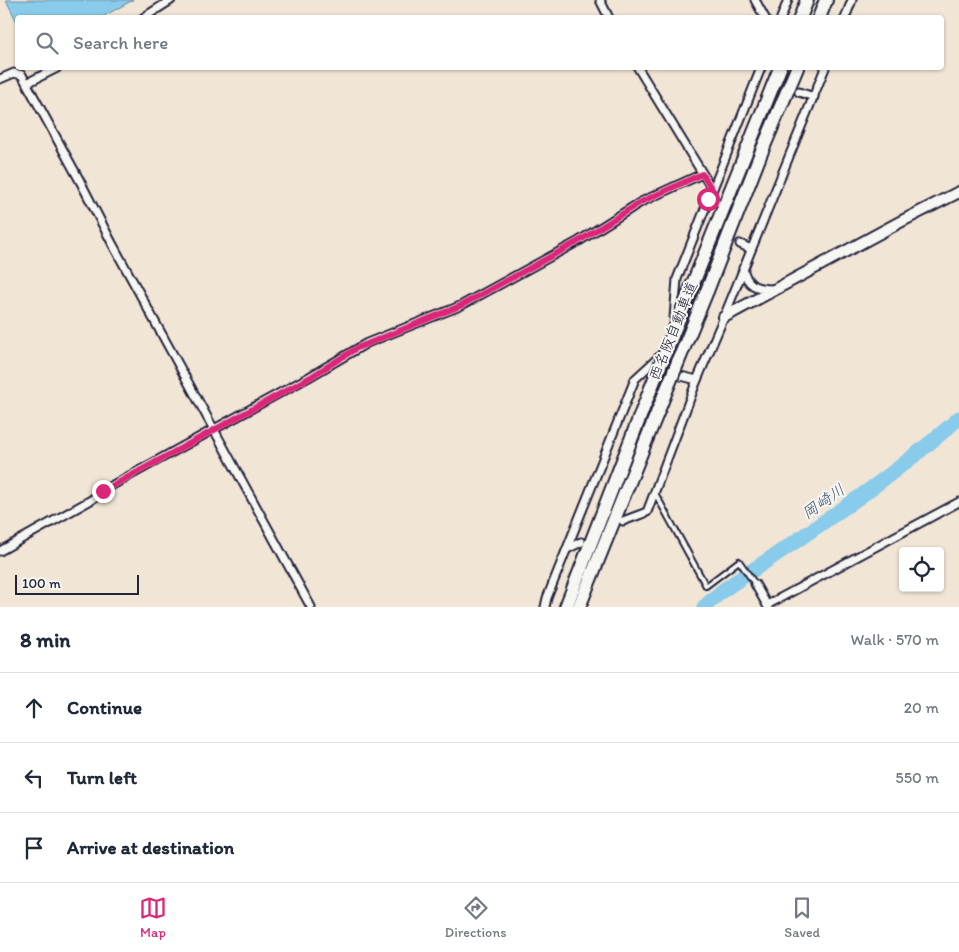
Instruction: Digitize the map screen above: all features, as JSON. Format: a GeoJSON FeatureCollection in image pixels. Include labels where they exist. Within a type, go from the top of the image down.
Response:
{"type":"FeatureCollection","features":[{"type":"Feature","properties":{"kind":"highway"},"geometry":{"type":"LineString","coordinates":[[801,15],[807,0]]}},
{"type":"Feature","properties":{"kind":"highway"},"geometry":{"type":"LineString","coordinates":[[820,15],[826,0]]}},
{"type":"Feature","properties":{"kind":"highway","name":"西名阪自動車道"},"geometry":{"type":"LineString","coordinates":[[571,606],[651,388],[779,70]]}},
{"type":"Feature","properties":{"kind":"highway","name":"西名阪自動車道"},"geometry":{"type":"LineString","coordinates":[[571,606],[664,396],[796,70]]}},
{"type":"Feature","properties":{"kind":"street"},"geometry":{"type":"LineString","coordinates":[[148,15],[171,0]]}},
{"type":"Feature","properties":{"kind":"street"},"geometry":{"type":"LineString","coordinates":[[600,0],[608,15]]}},
{"type":"Feature","properties":{"kind":"street"},"geometry":{"type":"LineString","coordinates":[[755,0],[763,15]]}},
{"type":"Feature","properties":{"kind":"street"},"geometry":{"type":"LineString","coordinates":[[782,15],[788,0]]}},
{"type":"Feature","properties":{"kind":"street"},"geometry":{"type":"LineString","coordinates":[[846,15],[852,0]]}},
{"type":"Feature","properties":{"kind":"street"},"geometry":{"type":"LineString","coordinates":[[27,83],[53,70]]}},
{"type":"Feature","properties":{"kind":"street"},"geometry":{"type":"LineString","coordinates":[[639,70],[712,189]]}},
{"type":"Feature","properties":{"kind":"street"},"geometry":{"type":"LineString","coordinates":[[545,607],[636,379],[662,354],[676,310],[676,279],[760,70]]}},
{"type":"Feature","properties":{"kind":"street"},"geometry":{"type":"LineString","coordinates":[[623,521],[647,512],[697,380],[824,70]]}},
{"type":"Feature","properties":{"kind":"street"},"geometry":{"type":"LineString","coordinates":[[0,79],[8,74],[18,73],[22,75],[27,83],[113,245],[311,607]]}},
{"type":"Feature","properties":{"kind":"street"},"geometry":{"type":"LineString","coordinates":[[799,92],[814,96]]}},
{"type":"Feature","properties":{"kind":"street"},"geometry":{"type":"LineString","coordinates":[[0,551],[92,500],[109,487],[309,378],[362,346],[460,306],[579,241],[641,202],[702,174]]}},
{"type":"Feature","properties":{"kind":"street"},"geometry":{"type":"LineString","coordinates":[[724,317],[959,192]]}},
{"type":"Feature","properties":{"kind":"street"},"geometry":{"type":"LineString","coordinates":[[708,199],[716,202]]}},
{"type":"Feature","properties":{"kind":"street"},"geometry":{"type":"LineString","coordinates":[[740,244],[751,249]]}},
{"type":"Feature","properties":{"kind":"street"},"geometry":{"type":"LineString","coordinates":[[743,268],[745,278],[751,285],[775,289]]}},
{"type":"Feature","properties":{"kind":"street"},"geometry":{"type":"LineString","coordinates":[[647,368],[697,380]]}},
{"type":"Feature","properties":{"kind":"street"},"geometry":{"type":"LineString","coordinates":[[754,584],[768,606],[959,502]]}},
{"type":"Feature","properties":{"kind":"street"},"geometry":{"type":"LineString","coordinates":[[567,549],[581,542]]}},
{"type":"Feature","properties":{"kind":"lane"},"geometry":{"type":"LineString","coordinates":[[654,491],[706,586],[739,561],[754,584]]}},
{"type":"Feature","properties":{"kind":"water"},"geometry":{"type":"Polygon","coordinates":[[[6,0],[133,0],[106,15],[15,15],[15,18],[6,0]]]}},
{"type":"Feature","properties":{"kind":"waterway","name":"岡崎川"},"geometry":{"type":"LineString","coordinates":[[704,607],[722,591],[903,465],[959,418]]}},
{"type":"Feature","properties":{"kind":"tunnel"},"geometry":{"type":"LineString","coordinates":[[788,70],[799,92]]}},
{"type":"Feature","properties":{"kind":"tunnel"},"geometry":{"type":"LineString","coordinates":[[721,211],[740,244]]}},
{"type":"Feature","properties":{"kind":"route"},"geometry":{"type":"LineString","coordinates":[[103,491],[309,378],[357,348],[460,306],[579,241],[632,208],[702,174],[712,189],[708,199]]}}]}
